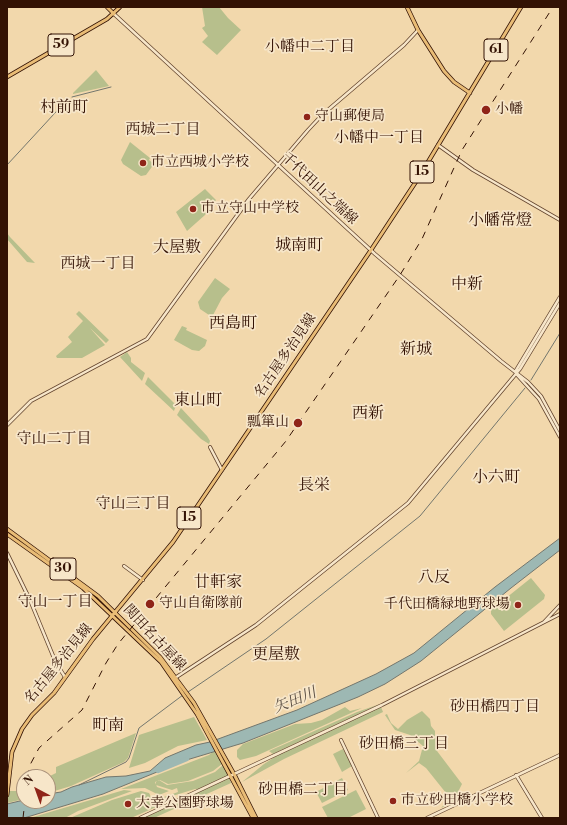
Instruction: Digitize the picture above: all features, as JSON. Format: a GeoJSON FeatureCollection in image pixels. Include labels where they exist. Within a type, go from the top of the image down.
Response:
{"type":"FeatureCollection","features":[{"type":"Feature","properties":{"kind":"main road"},"geometry":{"type":"LineString","coordinates":[[107,7],[114,14]]}},
{"type":"Feature","properties":{"kind":"main road","name":"59"},"geometry":{"type":"LineString","coordinates":[[7,76],[114,14],[120,7]]}},
{"type":"Feature","properties":{"kind":"main road"},"geometry":{"type":"LineString","coordinates":[[407,7],[418,30],[449,78],[470,93]]}},
{"type":"Feature","properties":{"kind":"main road","name":"61"},"geometry":{"type":"LineString","coordinates":[[470,93],[521,7]]}},
{"type":"Feature","properties":{"kind":"main road","name":"名古屋多治見線"},"geometry":{"type":"LineString","coordinates":[[7,794],[9,763],[16,741],[32,715],[54,693],[93,639],[143,581],[173,542],[371,250],[470,93]]}},
{"type":"Feature","properties":{"kind":"main road","name":"関田名古屋線"},"geometry":{"type":"LineString","coordinates":[[7,529],[86,586],[161,662],[184,692],[233,775],[256,818]]}},
{"type":"Feature","properties":{"kind":"main road","name":"関田名古屋線"},"geometry":{"type":"LineString","coordinates":[[7,534],[83,588],[114,614]]}},
{"type":"Feature","properties":{"kind":"main road","name":"関田名古屋線"},"geometry":{"type":"LineString","coordinates":[[233,775],[253,818]]}},
{"type":"Feature","properties":{"kind":"street","name":"千代田山之端線"},"geometry":{"type":"LineString","coordinates":[[114,14],[371,250],[515,373],[528,382],[541,396],[560,437]]}},
{"type":"Feature","properties":{"kind":"street"},"geometry":{"type":"LineString","coordinates":[[7,424],[31,401],[148,337],[249,199],[278,165],[322,115],[404,45],[418,30]]}},
{"type":"Feature","properties":{"kind":"street"},"geometry":{"type":"LineString","coordinates":[[438,145],[473,170],[560,220]]}},
{"type":"Feature","properties":{"kind":"street"},"geometry":{"type":"LineString","coordinates":[[515,373],[516,368],[560,297]]}},
{"type":"Feature","properties":{"kind":"street"},"geometry":{"type":"LineString","coordinates":[[174,678],[256,625],[408,503],[515,373],[560,302]]}},
{"type":"Feature","properties":{"kind":"street"},"geometry":{"type":"LineString","coordinates":[[210,447],[222,470]]}},
{"type":"Feature","properties":{"kind":"street"},"geometry":{"type":"LineString","coordinates":[[7,553],[30,600],[56,663],[65,677]]}},
{"type":"Feature","properties":{"kind":"street"},"geometry":{"type":"LineString","coordinates":[[124,566],[143,581]]}},
{"type":"Feature","properties":{"kind":"street"},"geometry":{"type":"LineString","coordinates":[[537,627],[560,605]]}},
{"type":"Feature","properties":{"kind":"street"},"geometry":{"type":"LineString","coordinates":[[140,818],[382,705],[560,614]]}},
{"type":"Feature","properties":{"kind":"street"},"geometry":{"type":"LineString","coordinates":[[341,740],[378,818]]}},
{"type":"Feature","properties":{"kind":"street"},"geometry":{"type":"LineString","coordinates":[[427,818],[560,755]]}},
{"type":"Feature","properties":{"kind":"street"},"geometry":{"type":"LineString","coordinates":[[516,775],[542,818]]}},
{"type":"Feature","properties":{"kind":"green space"},"geometry":{"type":"Polygon","coordinates":[[[202,7],[219,7],[241,30],[217,55],[202,42],[208,36],[202,28],[205,26],[202,7]]]}},
{"type":"Feature","properties":{"kind":"green space"},"geometry":{"type":"Polygon","coordinates":[[[96,70],[109,86],[73,94],[73,93],[96,70]]]}},
{"type":"Feature","properties":{"kind":"green space"},"geometry":{"type":"Polygon","coordinates":[[[130,142],[150,158],[149,160],[154,164],[146,175],[141,176],[123,164],[121,160],[130,142]]]}},
{"type":"Feature","properties":{"kind":"green space"},"geometry":{"type":"Polygon","coordinates":[[[205,189],[216,200],[205,215],[187,231],[176,212],[205,189]]]}},
{"type":"Feature","properties":{"kind":"green space"},"geometry":{"type":"Polygon","coordinates":[[[7,233],[35,263],[27,262],[7,239],[7,233]]]}},
{"type":"Feature","properties":{"kind":"green space"},"geometry":{"type":"Polygon","coordinates":[[[215,278],[230,289],[222,298],[212,317],[200,309],[198,302],[215,278]]]}},
{"type":"Feature","properties":{"kind":"green space"},"geometry":{"type":"Polygon","coordinates":[[[79,311],[109,340],[106,343],[90,328],[105,345],[82,358],[57,358],[56,356],[72,342],[68,337],[83,321],[76,314],[79,311]]]}},
{"type":"Feature","properties":{"kind":"green space"},"geometry":{"type":"Polygon","coordinates":[[[182,326],[187,328],[186,330],[207,340],[205,346],[199,351],[192,350],[174,340],[182,326]]]}},
{"type":"Feature","properties":{"kind":"green space"},"geometry":{"type":"Polygon","coordinates":[[[127,352],[131,358],[131,362],[145,373],[142,381],[120,357],[127,352]]]}},
{"type":"Feature","properties":{"kind":"green space"},"geometry":{"type":"Polygon","coordinates":[[[148,377],[176,405],[174,411],[145,384],[148,377]]]}},
{"type":"Feature","properties":{"kind":"green space"},"geometry":{"type":"Polygon","coordinates":[[[181,408],[207,436],[210,441],[209,444],[201,439],[177,415],[181,408]]]}},
{"type":"Feature","properties":{"kind":"green space","name":"千代田橋緑地野球場"},"geometry":{"type":"Polygon","coordinates":[[[531,578],[545,595],[544,599],[504,631],[491,614],[491,610],[531,578]]]}},
{"type":"Feature","properties":{"kind":"green space"},"geometry":{"type":"Polygon","coordinates":[[[380,704],[273,754],[269,751],[357,712],[380,704]]]}},
{"type":"Feature","properties":{"kind":"green space"},"geometry":{"type":"Polygon","coordinates":[[[345,707],[350,711],[362,708],[256,756],[240,760],[237,757],[237,750],[243,744],[295,724],[311,723],[322,720],[345,707]]]}},
{"type":"Feature","properties":{"kind":"green space"},"geometry":{"type":"Polygon","coordinates":[[[381,707],[383,712],[284,759],[242,782],[264,764],[284,751],[381,707]]]}},
{"type":"Feature","properties":{"kind":"green space"},"geometry":{"type":"Polygon","coordinates":[[[422,711],[430,719],[431,726],[435,731],[435,737],[443,746],[437,751],[462,784],[458,792],[463,797],[441,808],[450,798],[426,768],[419,763],[406,773],[419,761],[423,746],[410,735],[395,730],[385,715],[387,714],[391,723],[398,729],[407,720],[422,711]]]}},
{"type":"Feature","properties":{"kind":"green space"},"geometry":{"type":"Polygon","coordinates":[[[194,717],[207,740],[178,746],[145,763],[129,768],[139,735],[194,717]]]}},
{"type":"Feature","properties":{"kind":"green space"},"geometry":{"type":"Polygon","coordinates":[[[136,733],[128,758],[124,762],[71,786],[56,791],[56,767],[136,733]]]}},
{"type":"Feature","properties":{"kind":"green space"},"geometry":{"type":"Polygon","coordinates":[[[343,749],[352,766],[342,772],[333,754],[343,749]]]}},
{"type":"Feature","properties":{"kind":"green space"},"geometry":{"type":"Polygon","coordinates":[[[215,750],[222,764],[213,771],[188,781],[168,784],[160,780],[155,782],[157,787],[169,791],[159,795],[145,788],[121,789],[209,755],[215,750]]]}},
{"type":"Feature","properties":{"kind":"green space"},"geometry":{"type":"Polygon","coordinates":[[[223,765],[229,776],[201,789],[195,789],[166,798],[164,797],[178,792],[177,788],[172,790],[156,785],[156,782],[159,780],[167,785],[193,781],[215,772],[223,765]]]}},
{"type":"Feature","properties":{"kind":"green space"},"geometry":{"type":"Polygon","coordinates":[[[229,778],[231,783],[154,818],[143,818],[229,778]]]}},
{"type":"Feature","properties":{"kind":"green space"},"geometry":{"type":"Polygon","coordinates":[[[342,778],[348,790],[322,803],[316,792],[342,778]]]}},
{"type":"Feature","properties":{"kind":"green space"},"geometry":{"type":"Polygon","coordinates":[[[124,790],[132,791],[78,811],[65,818],[30,818],[124,790]]]}},
{"type":"Feature","properties":{"kind":"green space"},"geometry":{"type":"Polygon","coordinates":[[[356,790],[366,809],[348,818],[328,818],[322,807],[356,790]]]}},
{"type":"Feature","properties":{"kind":"green space"},"geometry":{"type":"Polygon","coordinates":[[[7,791],[16,791],[16,801],[7,803],[7,791]]]}},
{"type":"Feature","properties":{"kind":"green space","name":"大幸公園野球場"},"geometry":{"type":"Polygon","coordinates":[[[141,791],[149,793],[156,807],[131,818],[70,818],[112,800],[141,791]]]}},
{"type":"Feature","properties":{"kind":"water","name":"矢田川"},"geometry":{"type":"Polygon","coordinates":[[[560,538],[560,550],[421,661],[385,684],[358,697],[243,743],[170,765],[157,772],[103,794],[56,808],[56,793],[106,777],[126,776],[150,771],[165,758],[196,745],[210,742],[297,710],[376,674],[414,653],[495,587],[560,538]]]}},
{"type":"Feature","properties":{"kind":"water","name":"矢田川"},"geometry":{"type":"Polygon","coordinates":[[[16,802],[16,809],[54,809],[24,818],[7,818],[7,804],[16,802]]]}},
{"type":"Feature","properties":{"kind":"waterway"},"geometry":{"type":"LineString","coordinates":[[72,97],[111,87]]}},
{"type":"Feature","properties":{"kind":"waterway"},"geometry":{"type":"LineString","coordinates":[[7,165],[66,101]]}},
{"type":"Feature","properties":{"kind":"waterway"},"geometry":{"type":"LineString","coordinates":[[531,380],[560,333]]}},
{"type":"Feature","properties":{"kind":"waterway"},"geometry":{"type":"LineString","coordinates":[[188,692],[266,639],[420,516],[525,388]]}},
{"type":"Feature","properties":{"kind":"waterway"},"geometry":{"type":"LineString","coordinates":[[79,785],[126,762],[129,758],[139,728],[183,695]]}},
{"type":"Feature","properties":{"kind":"waterway","name":"矢田川"},"geometry":{"type":"LineString","coordinates":[[158,771],[187,759]]}},
{"type":"Feature","properties":{"kind":"railway"},"geometry":{"type":"LineString","coordinates":[[29,769],[39,748],[82,710],[106,663],[118,644],[286,441],[400,275],[422,239],[462,150],[553,7]]}},
{"type":"Feature","properties":{"kind":"railway"},"geometry":{"type":"LineString","coordinates":[[23,818],[24,809]]}},
{"type":"Feature","properties":{"kind":"place","name":"小幡"},"geometry":{"type":"Point","coordinates":[486,110]}},
{"type":"Feature","properties":{"kind":"place","name":"守山郵便局"},"geometry":{"type":"Point","coordinates":[307,117]}},
{"type":"Feature","properties":{"kind":"place","name":"市立西城小学校"},"geometry":{"type":"Point","coordinates":[143,163]}},
{"type":"Feature","properties":{"kind":"place","name":"市立守山中学校"},"geometry":{"type":"Point","coordinates":[193,209]}},
{"type":"Feature","properties":{"kind":"place","name":"瓢箪山"},"geometry":{"type":"Point","coordinates":[298,423]}},
{"type":"Feature","properties":{"kind":"place","name":"守山自衛隊前"},"geometry":{"type":"Point","coordinates":[150,604]}},
{"type":"Feature","properties":{"kind":"place","name":"千代田橋緑地野球場"},"geometry":{"type":"Point","coordinates":[518,605]}},
{"type":"Feature","properties":{"kind":"place","name":"市立砂田橋小学校"},"geometry":{"type":"Point","coordinates":[393,801]}},
{"type":"Feature","properties":{"kind":"place","name":"大幸公園野球場"},"geometry":{"type":"Point","coordinates":[128,804]}},
{"type":"Feature","properties":{"kind":"district","name":"小幡中二丁目"},"geometry":{"type":"Point","coordinates":[310,47]}},
{"type":"Feature","properties":{"kind":"district","name":"村前町"},"geometry":{"type":"Point","coordinates":[64,108]}},
{"type":"Feature","properties":{"kind":"district","name":"西城二丁目"},"geometry":{"type":"Point","coordinates":[163,130]}},
{"type":"Feature","properties":{"kind":"district","name":"小幡中一丁目"},"geometry":{"type":"Point","coordinates":[379,138]}},
{"type":"Feature","properties":{"kind":"district","name":"小幡常燈"},"geometry":{"type":"Point","coordinates":[500,221]}},
{"type":"Feature","properties":{"kind":"district","name":"城南町"},"geometry":{"type":"Point","coordinates":[299,246]}},
{"type":"Feature","properties":{"kind":"district","name":"大屋敷"},"geometry":{"type":"Point","coordinates":[177,248]}},
{"type":"Feature","properties":{"kind":"district","name":"西城一丁目"},"geometry":{"type":"Point","coordinates":[98,264]}},
{"type":"Feature","properties":{"kind":"district","name":"中新"},"geometry":{"type":"Point","coordinates":[467,285]}},
{"type":"Feature","properties":{"kind":"district","name":"西島町"},"geometry":{"type":"Point","coordinates":[233,324]}},
{"type":"Feature","properties":{"kind":"district","name":"新城"},"geometry":{"type":"Point","coordinates":[416,350]}},
{"type":"Feature","properties":{"kind":"district","name":"東山町"},"geometry":{"type":"Point","coordinates":[198,401]}},
{"type":"Feature","properties":{"kind":"district","name":"西新"},"geometry":{"type":"Point","coordinates":[368,414]}},
{"type":"Feature","properties":{"kind":"district","name":"守山二丁目"},"geometry":{"type":"Point","coordinates":[54,439]}},
{"type":"Feature","properties":{"kind":"district","name":"小六町"},"geometry":{"type":"Point","coordinates":[496,478]}},
{"type":"Feature","properties":{"kind":"district","name":"長栄"},"geometry":{"type":"Point","coordinates":[314,486]}},
{"type":"Feature","properties":{"kind":"district","name":"守山三丁目"},"geometry":{"type":"Point","coordinates":[133,504]}},
{"type":"Feature","properties":{"kind":"district","name":"八反"},"geometry":{"type":"Point","coordinates":[434,578]}},
{"type":"Feature","properties":{"kind":"district","name":"廿軒家"},"geometry":{"type":"Point","coordinates":[218,583]}},
{"type":"Feature","properties":{"kind":"district","name":"守山一丁目"},"geometry":{"type":"Point","coordinates":[55,602]}},
{"type":"Feature","properties":{"kind":"district","name":"更屋敷"},"geometry":{"type":"Point","coordinates":[276,655]}},
{"type":"Feature","properties":{"kind":"district","name":"砂田橋四丁目"},"geometry":{"type":"Point","coordinates":[495,707]}},
{"type":"Feature","properties":{"kind":"district","name":"町南"},"geometry":{"type":"Point","coordinates":[108,726]}},
{"type":"Feature","properties":{"kind":"district","name":"砂田橋三丁目"},"geometry":{"type":"Point","coordinates":[404,744]}},
{"type":"Feature","properties":{"kind":"district","name":"砂田橋二丁目"},"geometry":{"type":"Point","coordinates":[303,790]}}]}
